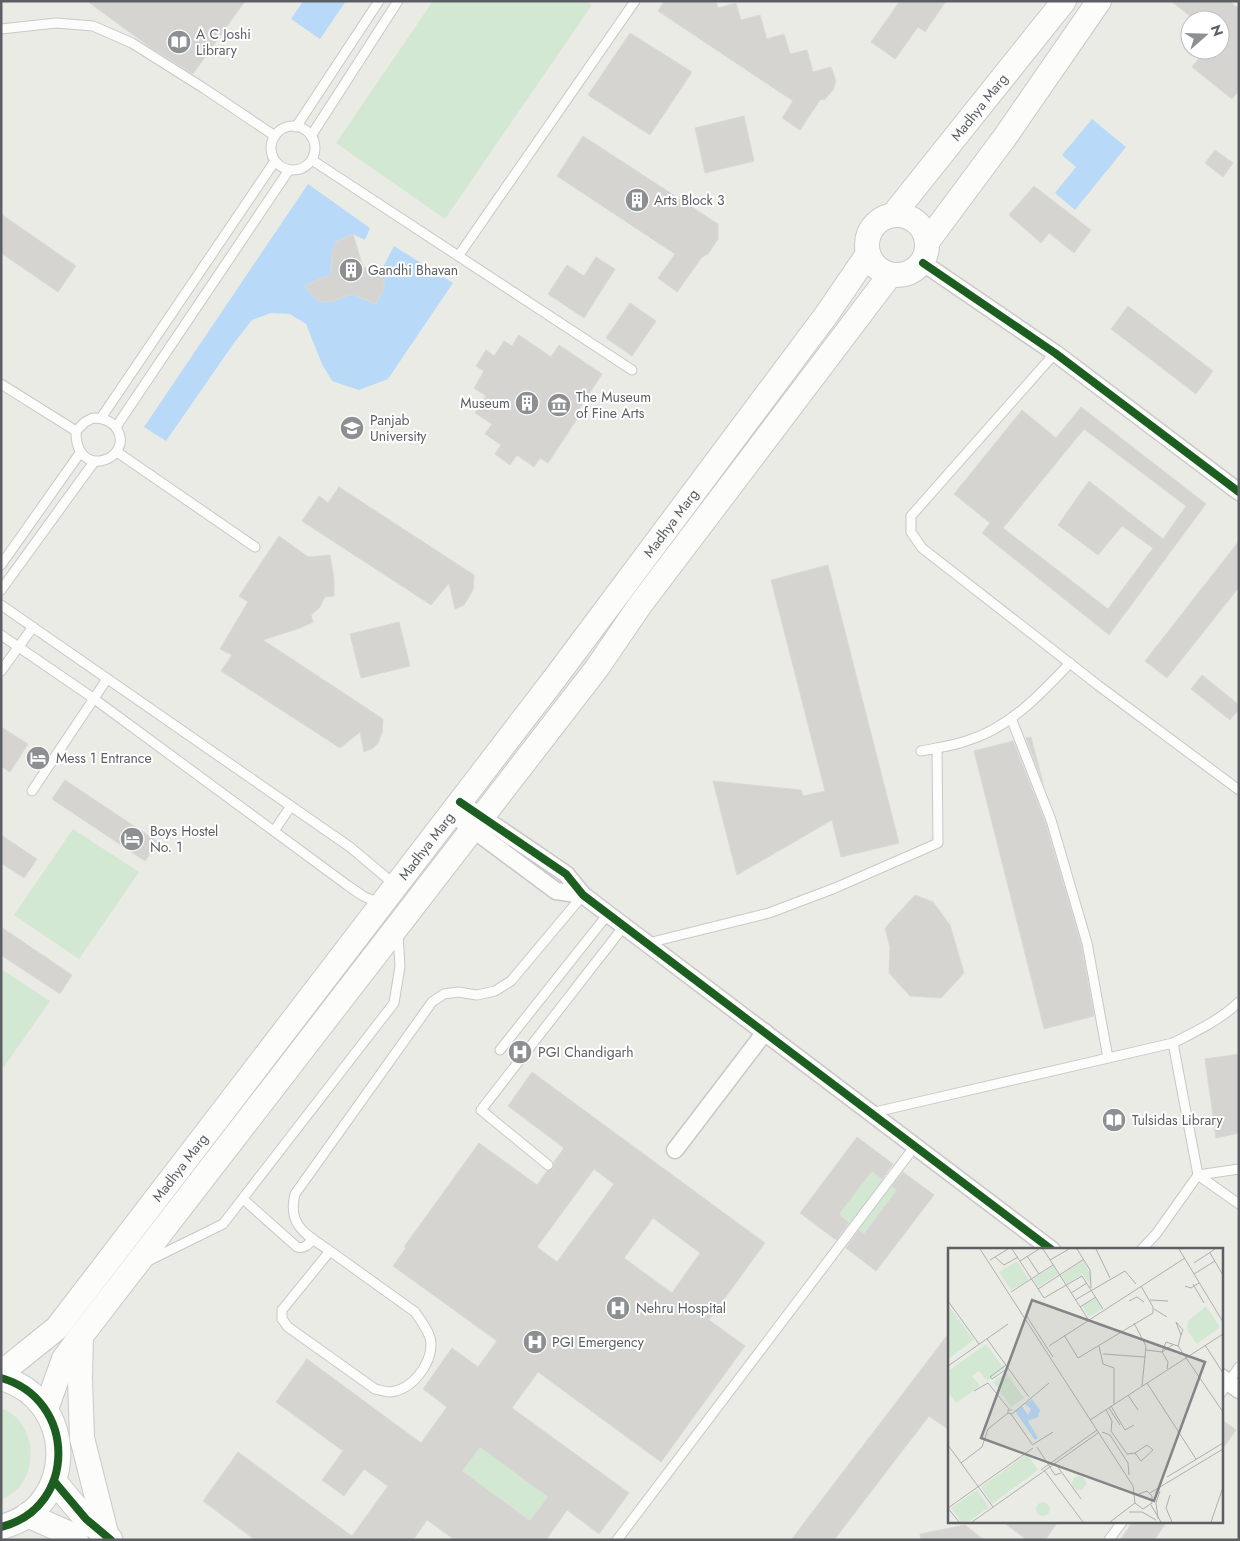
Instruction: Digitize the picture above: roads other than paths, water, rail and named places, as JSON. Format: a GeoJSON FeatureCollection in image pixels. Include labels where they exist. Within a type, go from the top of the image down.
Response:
{"type":"FeatureCollection","features":[{"type":"Feature","properties":{"kind":"main road","name":"Madhya Marg"},"geometry":{"type":"LineString","coordinates":[[893,215],[1064,1]]}},
{"type":"Feature","properties":{"kind":"main road"},"geometry":{"type":"LineString","coordinates":[[925,252],[925,233],[919,224],[903,216],[893,215],[883,218],[875,224],[868,238],[868,254],[872,264],[880,271],[898,276],[915,270],[925,252],[1099,1]]}},
{"type":"Feature","properties":{"kind":"main road","name":"Madhya Marg"},"geometry":{"type":"LineString","coordinates":[[1,1373],[57,1328],[456,807],[827,314],[868,254]]}},
{"type":"Feature","properties":{"kind":"main road","name":"Madhya Marg"},"geometry":{"type":"LineString","coordinates":[[46,1409],[64,1359],[80,1336],[597,668],[640,605],[890,275]]}},
{"type":"Feature","properties":{"kind":"main road"},"geometry":{"type":"LineString","coordinates":[[1,1354],[57,1328]]}},
{"type":"Feature","properties":{"kind":"main road"},"geometry":{"type":"LineString","coordinates":[[80,1336],[82,1438],[109,1538]]}},
{"type":"Feature","properties":{"kind":"main road"},"geometry":{"type":"LineString","coordinates":[[1,1378],[33,1394],[46,1409],[57,1434],[59,1448],[58,1469],[54,1481],[40,1504],[27,1515],[1,1527]]}},
{"type":"Feature","properties":{"kind":"main road"},"geometry":{"type":"LineString","coordinates":[[54,1481],[86,1519],[109,1538]]}},
{"type":"Feature","properties":{"kind":"main road"},"geometry":{"type":"LineString","coordinates":[[27,1515],[70,1534],[76,1540]]}},
{"type":"Feature","properties":{"kind":"street"},"geometry":{"type":"LineString","coordinates":[[925,252],[1055,354],[1239,492]]}},
{"type":"Feature","properties":{"kind":"street"},"geometry":{"type":"LineString","coordinates":[[456,807],[477,824],[566,874],[583,895],[1049,1248]]}},
{"type":"Feature","properties":{"kind":"street"},"geometry":{"type":"LineString","coordinates":[[675,1150],[765,1032]]}},
{"type":"Feature","properties":{"kind":"lane"},"geometry":{"type":"LineString","coordinates":[[296,126],[379,1]]}},
{"type":"Feature","properties":{"kind":"lane"},"geometry":{"type":"LineString","coordinates":[[311,136],[398,1]]}},
{"type":"Feature","properties":{"kind":"lane"},"geometry":{"type":"LineString","coordinates":[[459,255],[633,2]]}},
{"type":"Feature","properties":{"kind":"lane"},"geometry":{"type":"LineString","coordinates":[[1,29],[56,23],[93,26],[132,43],[275,136]]}},
{"type":"Feature","properties":{"kind":"lane"},"geometry":{"type":"LineString","coordinates":[[288,126],[296,126],[305,130],[311,136],[315,144],[315,152],[312,160],[305,167],[298,170],[289,170],[281,167],[275,161],[271,146],[275,136],[281,130],[288,126]]}},
{"type":"Feature","properties":{"kind":"lane"},"geometry":{"type":"LineString","coordinates":[[312,160],[632,370]]}},
{"type":"Feature","properties":{"kind":"lane"},"geometry":{"type":"LineString","coordinates":[[101,418],[275,161]]}},
{"type":"Feature","properties":{"kind":"lane"},"geometry":{"type":"LineString","coordinates":[[116,428],[289,170]]}},
{"type":"Feature","properties":{"kind":"lane"},"geometry":{"type":"LineString","coordinates":[[1055,354],[911,516],[911,532],[922,548],[1070,663],[1239,790]]}},
{"type":"Feature","properties":{"kind":"lane"},"geometry":{"type":"LineString","coordinates":[[1,384],[76,431]]}},
{"type":"Feature","properties":{"kind":"lane"},"geometry":{"type":"LineString","coordinates":[[93,418],[101,418],[110,421],[116,428],[120,435],[120,444],[116,452],[109,459],[103,462],[94,462],[80,453],[76,444],[76,431],[93,418]]}},
{"type":"Feature","properties":{"kind":"lane"},"geometry":{"type":"LineString","coordinates":[[116,452],[255,547]]}},
{"type":"Feature","properties":{"kind":"lane"},"geometry":{"type":"LineString","coordinates":[[1,565],[80,453]]}},
{"type":"Feature","properties":{"kind":"lane"},"geometry":{"type":"LineString","coordinates":[[1,590],[94,462]]}},
{"type":"Feature","properties":{"kind":"lane"},"geometry":{"type":"LineString","coordinates":[[1,605],[350,847],[396,886]]}},
{"type":"Feature","properties":{"kind":"lane"},"geometry":{"type":"LineString","coordinates":[[1,671],[33,627]]}},
{"type":"Feature","properties":{"kind":"lane"},"geometry":{"type":"LineString","coordinates":[[1,635],[93,698],[363,896],[382,904]]}},
{"type":"Feature","properties":{"kind":"lane"},"geometry":{"type":"LineString","coordinates":[[921,751],[967,741],[993,729],[1020,711],[1070,663]]}},
{"type":"Feature","properties":{"kind":"lane"},"geometry":{"type":"LineString","coordinates":[[32,791],[107,679]]}},
{"type":"Feature","properties":{"kind":"lane"},"geometry":{"type":"LineString","coordinates":[[1011,718],[1051,820],[1087,943],[1108,1058]]}},
{"type":"Feature","properties":{"kind":"lane"},"geometry":{"type":"LineString","coordinates":[[648,943],[768,913],[834,888],[938,843],[937,748]]}},
{"type":"Feature","properties":{"kind":"lane"},"geometry":{"type":"LineString","coordinates":[[274,831],[291,806]]}},
{"type":"Feature","properties":{"kind":"lane"},"geometry":{"type":"LineString","coordinates":[[330,1251],[282,1310],[282,1319],[288,1328],[375,1389],[389,1392],[405,1388],[417,1377],[428,1360],[431,1343],[424,1325],[415,1312],[301,1229],[292,1207],[295,1194],[432,1002],[444,994],[458,992],[477,995],[495,991],[511,981],[583,895]]}},
{"type":"Feature","properties":{"kind":"lane"},"geometry":{"type":"LineString","coordinates":[[500,1050],[608,914]]}},
{"type":"Feature","properties":{"kind":"lane"},"geometry":{"type":"LineString","coordinates":[[548,1165],[481,1110],[624,926]]}},
{"type":"Feature","properties":{"kind":"lane"},"geometry":{"type":"LineString","coordinates":[[134,1268],[223,1224],[243,1199],[394,1003],[400,966],[397,927]]}},
{"type":"Feature","properties":{"kind":"lane"},"geometry":{"type":"LineString","coordinates":[[871,1113],[1173,1043],[1229,1012],[1239,1002]]}},
{"type":"Feature","properties":{"kind":"lane"},"geometry":{"type":"LineString","coordinates":[[1173,1043],[1198,1175],[1239,1204]]}},
{"type":"Feature","properties":{"kind":"lane"},"geometry":{"type":"LineString","coordinates":[[617,1540],[915,1146]]}},
{"type":"Feature","properties":{"kind":"lane"},"geometry":{"type":"LineString","coordinates":[[1143,1248],[1156,1234],[1198,1175],[1239,1169]]}},
{"type":"Feature","properties":{"kind":"lane"},"geometry":{"type":"LineString","coordinates":[[243,1199],[297,1247],[307,1246],[313,1239]]}},
{"type":"Feature","properties":{"kind":"lane"},"geometry":{"type":"LineString","coordinates":[[1228,1386],[1239,1367]]}},
{"type":"Feature","properties":{"kind":"lane"},"geometry":{"type":"LineString","coordinates":[[1109,1540],[1121,1524]]}},
{"type":"Feature","properties":{"kind":"water"},"geometry":{"type":"Polygon","coordinates":[[[303,1],[346,1],[320,39],[291,19],[303,1]]]}},
{"type":"Feature","properties":{"kind":"water"},"geometry":{"type":"Polygon","coordinates":[[[1092,119],[1126,147],[1075,210],[1055,193],[1076,167],[1062,155],[1092,119]]]}},
{"type":"Feature","properties":{"kind":"water"},"geometry":{"type":"Polygon","coordinates":[[[308,184],[370,228],[365,240],[352,234],[336,242],[331,274],[305,286],[316,298],[326,301],[352,294],[376,304],[383,289],[380,273],[394,246],[453,283],[388,379],[359,390],[332,381],[322,364],[306,324],[290,314],[271,313],[252,320],[166,441],[144,427],[308,184]]]}},
{"type":"Feature","properties":{"kind":"place","name":"A C Joshi Library"},"geometry":{"type":"Point","coordinates":[179,42]}},
{"type":"Feature","properties":{"kind":"place","name":"Arts Block 3"},"geometry":{"type":"Point","coordinates":[637,200]}},
{"type":"Feature","properties":{"kind":"place","name":"Gandhi Bhavan"},"geometry":{"type":"Point","coordinates":[351,270]}},
{"type":"Feature","properties":{"kind":"place","name":"Museum"},"geometry":{"type":"Point","coordinates":[527,403]}},
{"type":"Feature","properties":{"kind":"place","name":"The Museum of Fine Arts"},"geometry":{"type":"Point","coordinates":[559,405]}},
{"type":"Feature","properties":{"kind":"place","name":"Panjab University"},"geometry":{"type":"Point","coordinates":[352,428]}},
{"type":"Feature","properties":{"kind":"place","name":"Mess 1 Entrance"},"geometry":{"type":"Point","coordinates":[38,758]}},
{"type":"Feature","properties":{"kind":"place","name":"Boys Hostel No. 1"},"geometry":{"type":"Point","coordinates":[132,839]}},
{"type":"Feature","properties":{"kind":"place","name":"PGI Chandigarh"},"geometry":{"type":"Point","coordinates":[520,1052]}},
{"type":"Feature","properties":{"kind":"place","name":"Tulsidas Library"},"geometry":{"type":"Point","coordinates":[1114,1120]}},
{"type":"Feature","properties":{"kind":"place","name":"Nehru Hospital"},"geometry":{"type":"Point","coordinates":[618,1308]}},
{"type":"Feature","properties":{"kind":"place","name":"PGI Emergency"},"geometry":{"type":"Point","coordinates":[535,1342]}}]}
